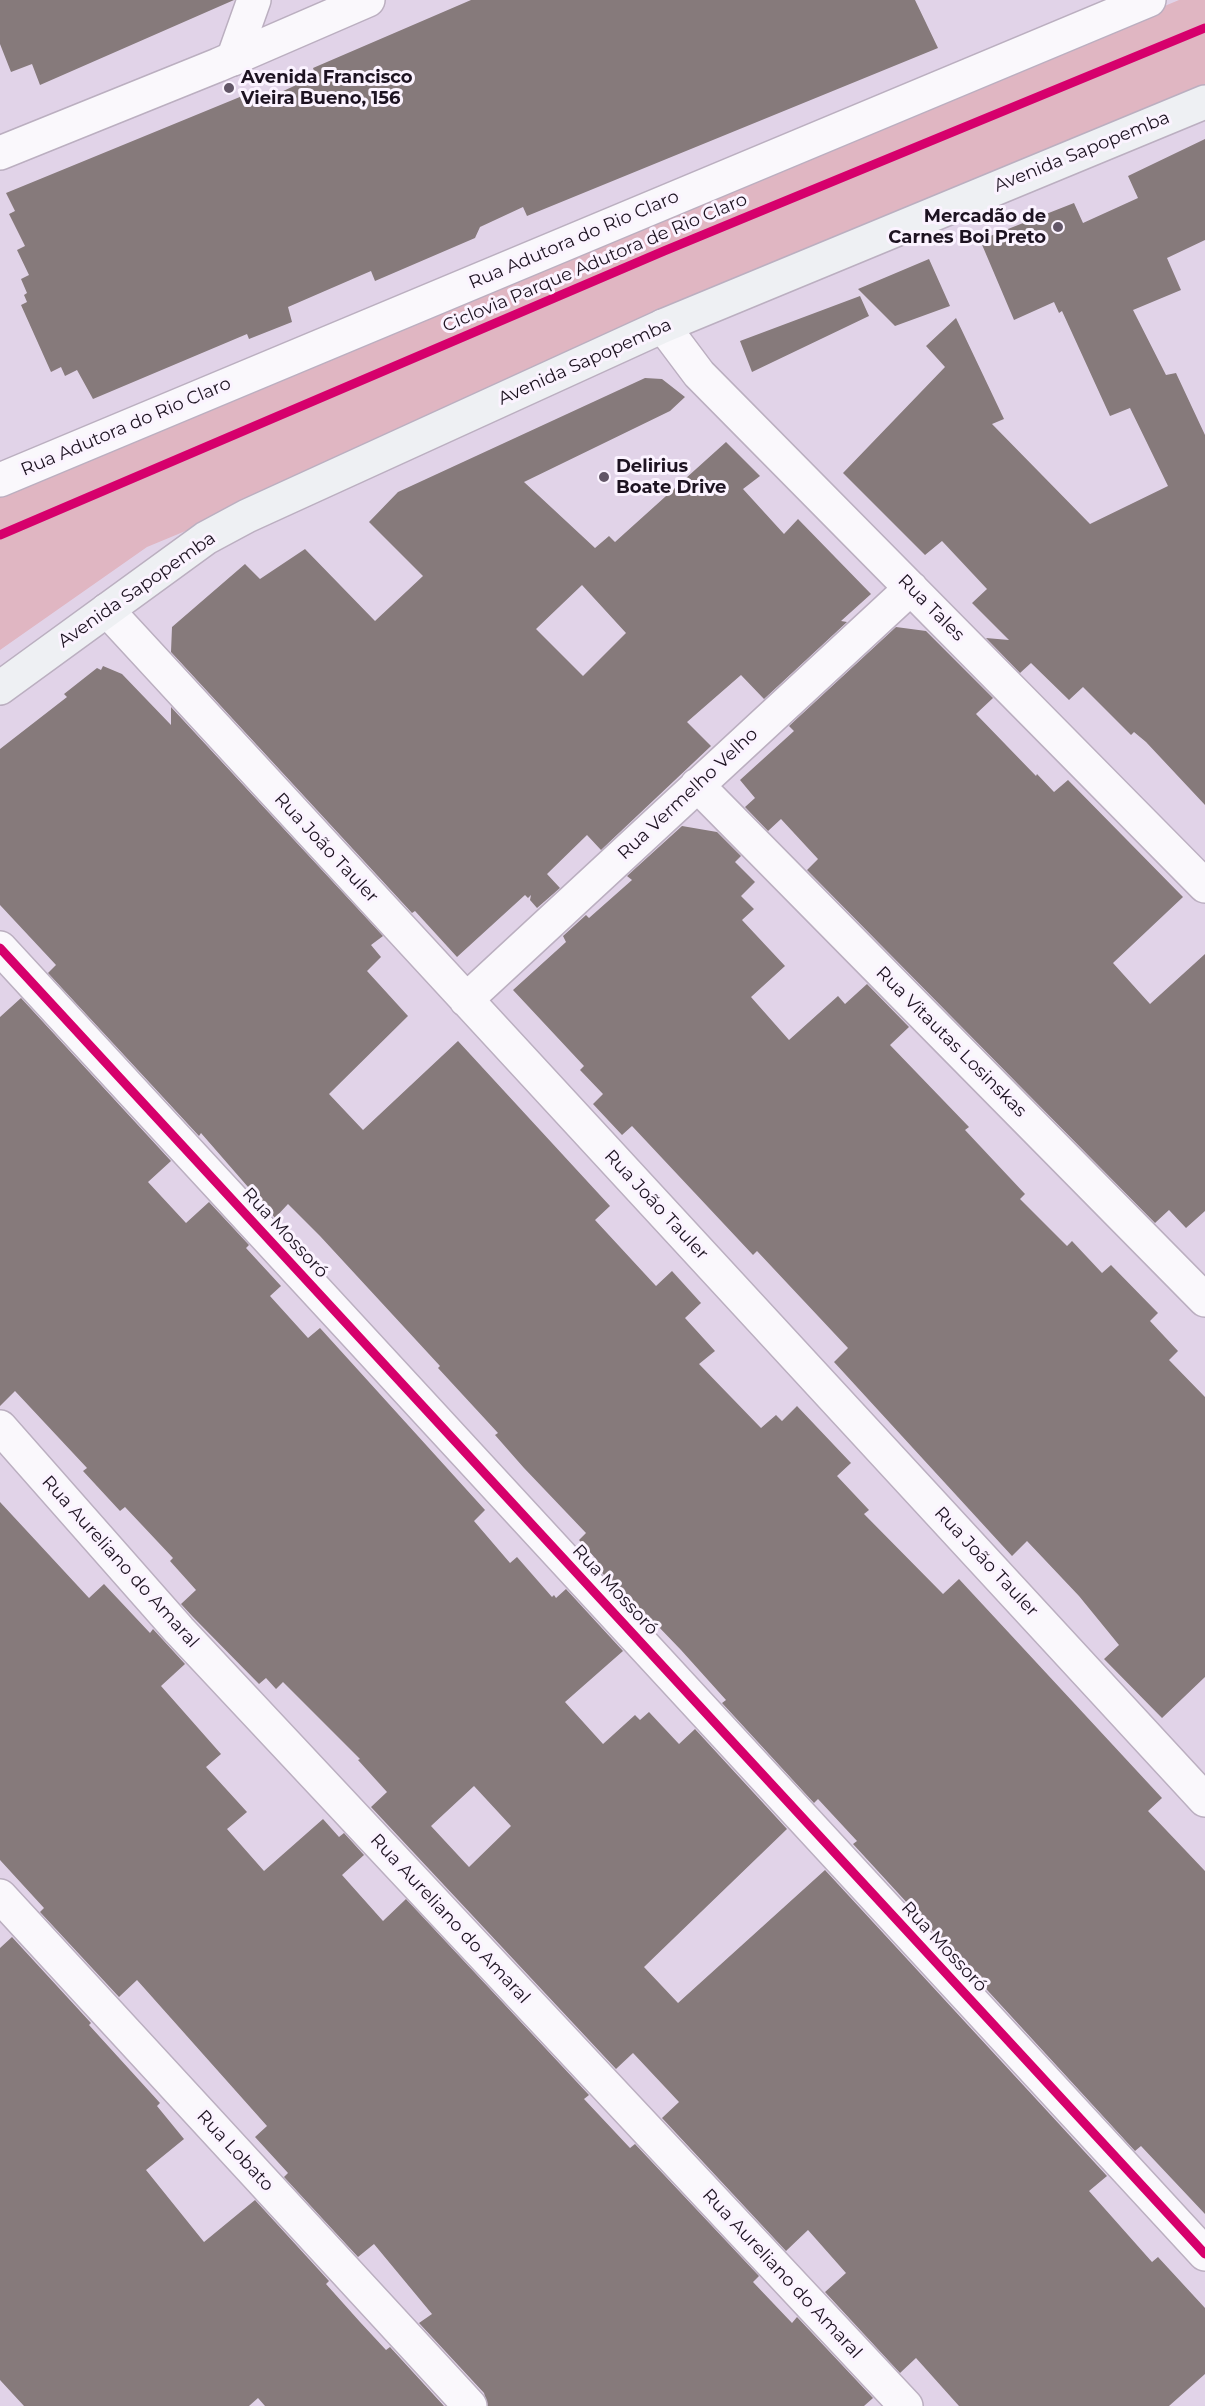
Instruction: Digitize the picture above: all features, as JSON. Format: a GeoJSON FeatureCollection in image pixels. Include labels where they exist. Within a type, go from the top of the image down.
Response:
{"type":"FeatureCollection","features":[{"type":"Feature","properties":{"kind":"main road","name":"Avenida Sapopemba"},"geometry":{"type":"LineString","coordinates":[[0,688],[206,538],[247,516],[663,326],[1205,102]]}},
{"type":"Feature","properties":{"kind":"street"},"geometry":{"type":"LineString","coordinates":[[233,58],[254,0]]}},
{"type":"Feature","properties":{"kind":"street"},"geometry":{"type":"LineString","coordinates":[[0,153],[368,0]]}},
{"type":"Feature","properties":{"kind":"street","name":"Rua Adutora do Rio Claro"},"geometry":{"type":"LineString","coordinates":[[0,480],[1149,0]]}},
{"type":"Feature","properties":{"kind":"street","name":"Rua Tales"},"geometry":{"type":"LineString","coordinates":[[663,326],[699,374],[1205,886]]}},
{"type":"Feature","properties":{"kind":"street","name":"Rua Vermelho Velho"},"geometry":{"type":"LineString","coordinates":[[466,1000],[911,588]]}},
{"type":"Feature","properties":{"kind":"street","name":"Rua João Tauler"},"geometry":{"type":"LineString","coordinates":[[107,610],[1205,1800]]}},
{"type":"Feature","properties":{"kind":"street","name":"Rua Vitautas Losinskas"},"geometry":{"type":"LineString","coordinates":[[697,785],[1205,1300]]}},
{"type":"Feature","properties":{"kind":"street","name":"Rua Mossoró"},"geometry":{"type":"LineString","coordinates":[[0,948],[1205,2254]]}},
{"type":"Feature","properties":{"kind":"street","name":"Rua Aureliano do Amaral"},"geometry":{"type":"LineString","coordinates":[[0,1427],[178,1630],[906,2406]]}},
{"type":"Feature","properties":{"kind":"street","name":"Rua Lobato"},"geometry":{"type":"LineString","coordinates":[[0,1896],[470,2406]]}},
{"type":"Feature","properties":{"kind":"shaded area"},"geometry":{"type":"Polygon","coordinates":[[[1179,0],[1205,0],[1205,108],[147,547],[0,650],[0,490],[1179,0]]]}},
{"type":"Feature","properties":{"kind":"building"},"geometry":{"type":"Polygon","coordinates":[[[0,0],[234,0],[40,85],[32,64],[11,72],[0,44],[0,0]]]}},
{"type":"Feature","properties":{"kind":"building"},"geometry":{"type":"Polygon","coordinates":[[[471,0],[915,0],[938,48],[527,216],[523,207],[480,227],[475,238],[375,281],[371,271],[288,307],[292,322],[249,339],[247,334],[93,399],[77,370],[65,376],[61,367],[51,372],[21,305],[27,302],[24,295],[27,293],[21,279],[29,275],[17,250],[25,246],[9,214],[15,211],[6,193],[252,92],[257,103],[316,76],[313,68],[471,0]]]}},
{"type":"Feature","properties":{"kind":"building"},"geometry":{"type":"Polygon","coordinates":[[[1205,139],[1205,240],[1167,258],[1181,290],[1133,310],[1166,375],[1176,373],[1205,435],[1205,805],[1146,742],[1134,732],[1131,735],[1083,687],[1069,700],[1031,663],[1020,673],[986,638],[1009,640],[972,603],[987,589],[942,541],[925,555],[843,473],[945,367],[926,346],[956,318],[1004,419],[992,424],[1090,524],[1168,486],[1130,408],[1110,416],[1062,311],[1059,313],[1054,302],[1014,320],[980,240],[1074,203],[1083,223],[1138,198],[1128,176],[1205,139]]]}},
{"type":"Feature","properties":{"kind":"building"},"geometry":{"type":"Polygon","coordinates":[[[929,259],[950,306],[895,326],[858,289],[929,259]]]}},
{"type":"Feature","properties":{"kind":"building"},"geometry":{"type":"Polygon","coordinates":[[[860,296],[869,316],[752,372],[740,341],[860,296]]]}},
{"type":"Feature","properties":{"kind":"building"},"geometry":{"type":"Polygon","coordinates":[[[645,378],[662,379],[685,397],[670,411],[524,482],[595,548],[609,536],[615,542],[726,442],[760,476],[743,489],[784,534],[798,519],[871,594],[841,621],[847,622],[764,699],[741,675],[687,722],[711,746],[601,850],[587,835],[547,874],[560,888],[537,908],[530,900],[531,895],[528,898],[525,895],[457,957],[415,911],[412,913],[171,652],[172,627],[245,564],[260,579],[305,549],[375,621],[423,576],[369,522],[398,492],[645,378]],[[582,585],[536,629],[583,676],[626,633],[582,585]]]}},
{"type":"Feature","properties":{"kind":"building"},"geometry":{"type":"Polygon","coordinates":[[[896,627],[926,631],[993,698],[976,714],[1054,792],[1068,780],[1183,897],[1113,963],[1150,1004],[1205,954],[1205,1211],[1186,1228],[1169,1210],[1155,1223],[807,870],[818,859],[781,819],[768,831],[745,807],[755,798],[740,780],[794,731],[789,726],[896,627]]]}},
{"type":"Feature","properties":{"kind":"building"},"geometry":{"type":"Polygon","coordinates":[[[103,666],[122,674],[171,725],[171,707],[383,936],[371,945],[381,957],[367,971],[408,1016],[329,1094],[363,1130],[458,1041],[610,1206],[595,1220],[656,1286],[672,1271],[701,1303],[685,1318],[715,1351],[699,1364],[761,1428],[776,1415],[782,1421],[797,1406],[851,1463],[837,1476],[869,1510],[864,1514],[943,1594],[959,1579],[1162,1798],[1148,1811],[1205,1871],[1205,2214],[1141,2146],[1135,2151],[853,1844],[857,1841],[818,1799],[814,1803],[722,1703],[726,1700],[681,1650],[655,1623],[651,1626],[592,1562],[596,1559],[579,1540],[586,1533],[524,1468],[495,1435],[498,1433],[438,1368],[440,1366],[320,1236],[288,1204],[275,1218],[201,1133],[199,1136],[48,973],[56,965],[0,905],[0,749],[67,697],[64,694],[97,668],[101,670],[103,666]]]}},
{"type":"Feature","properties":{"kind":"building"},"geometry":{"type":"Polygon","coordinates":[[[682,826],[717,832],[741,856],[735,862],[755,882],[741,896],[754,909],[742,920],[785,966],[751,997],[789,1040],[838,996],[845,1004],[867,984],[909,1027],[890,1045],[969,1127],[965,1130],[1025,1194],[1020,1199],[1067,1246],[1072,1241],[1102,1273],[1111,1265],[1158,1313],[1150,1321],[1178,1351],[1169,1360],[1205,1397],[1205,1677],[1162,1718],[1104,1659],[1119,1645],[1079,1596],[1027,1541],[1012,1556],[834,1362],[848,1348],[757,1251],[753,1255],[632,1126],[622,1135],[593,1104],[603,1094],[580,1070],[584,1066],[513,990],[566,942],[563,936],[586,915],[589,918],[632,880],[627,876],[682,826]]]}},
{"type":"Feature","properties":{"kind":"building"},"geometry":{"type":"Polygon","coordinates":[[[21,998],[171,1161],[148,1182],[186,1223],[209,1202],[249,1245],[246,1248],[281,1286],[270,1296],[308,1338],[320,1328],[485,1510],[474,1521],[510,1563],[517,1557],[552,1597],[554,1595],[556,1598],[566,1589],[623,1651],[565,1702],[603,1744],[635,1715],[640,1720],[649,1712],[679,1744],[695,1729],[787,1829],[644,1967],[678,2003],[825,1870],[1107,2176],[1089,2191],[1152,2262],[1158,2257],[1205,2308],[1205,2374],[1169,2406],[959,2406],[916,2358],[900,2373],[825,2292],[846,2273],[808,2230],[786,2251],[662,2118],[679,2102],[633,2053],[616,2069],[371,1807],[387,1792],[358,1760],[360,1759],[283,1682],[276,1689],[266,1678],[259,1684],[193,1617],[181,1604],[196,1590],[170,1561],[173,1558],[125,1507],[120,1511],[83,1471],[87,1468],[15,1391],[0,1406],[0,1017],[21,998]],[[474,1786],[431,1826],[469,1867],[511,1826],[474,1786]]]}},
{"type":"Feature","properties":{"kind":"building"},"geometry":{"type":"Polygon","coordinates":[[[0,1502],[89,1598],[104,1584],[150,1633],[153,1629],[185,1664],[161,1686],[221,1754],[206,1767],[247,1812],[227,1829],[264,1871],[323,1819],[339,1837],[344,1833],[364,1855],[342,1875],[383,1921],[406,1899],[589,2095],[584,2099],[630,2148],[635,2144],[759,2276],[753,2282],[792,2323],[797,2317],[873,2398],[864,2406],[488,2406],[484,2393],[419,2323],[432,2314],[374,2244],[358,2257],[284,2177],[288,2173],[255,2137],[267,2126],[137,1980],[119,1997],[40,1912],[44,1908],[0,1860],[0,1502]]]}},
{"type":"Feature","properties":{"kind":"building"},"geometry":{"type":"Polygon","coordinates":[[[12,1937],[160,2103],[157,2106],[184,2139],[146,2170],[204,2242],[255,2200],[329,2281],[326,2284],[360,2322],[386,2350],[390,2347],[444,2406],[265,2406],[258,2398],[249,2406],[24,2406],[0,2380],[0,1948],[12,1937]]]}},
{"type":"Feature","properties":{"kind":"cycle path","name":"Ciclovia Parque Adutora de Rio Claro"},"geometry":{"type":"LineString","coordinates":[[0,535],[664,251],[1205,28]]}},
{"type":"Feature","properties":{"kind":"cycle path"},"geometry":{"type":"LineString","coordinates":[[0,948],[1205,2254]]}},
{"type":"Feature","properties":{"kind":"place","name":"Avenida Francisco Vieira Bueno, 156"},"geometry":{"type":"Point","coordinates":[229,88]}},
{"type":"Feature","properties":{"kind":"place","name":"Mercadão de Carnes Boi Preto"},"geometry":{"type":"Point","coordinates":[1058,227]}},
{"type":"Feature","properties":{"kind":"place","name":"Delirius Boate Drive"},"geometry":{"type":"Point","coordinates":[604,477]}}]}
